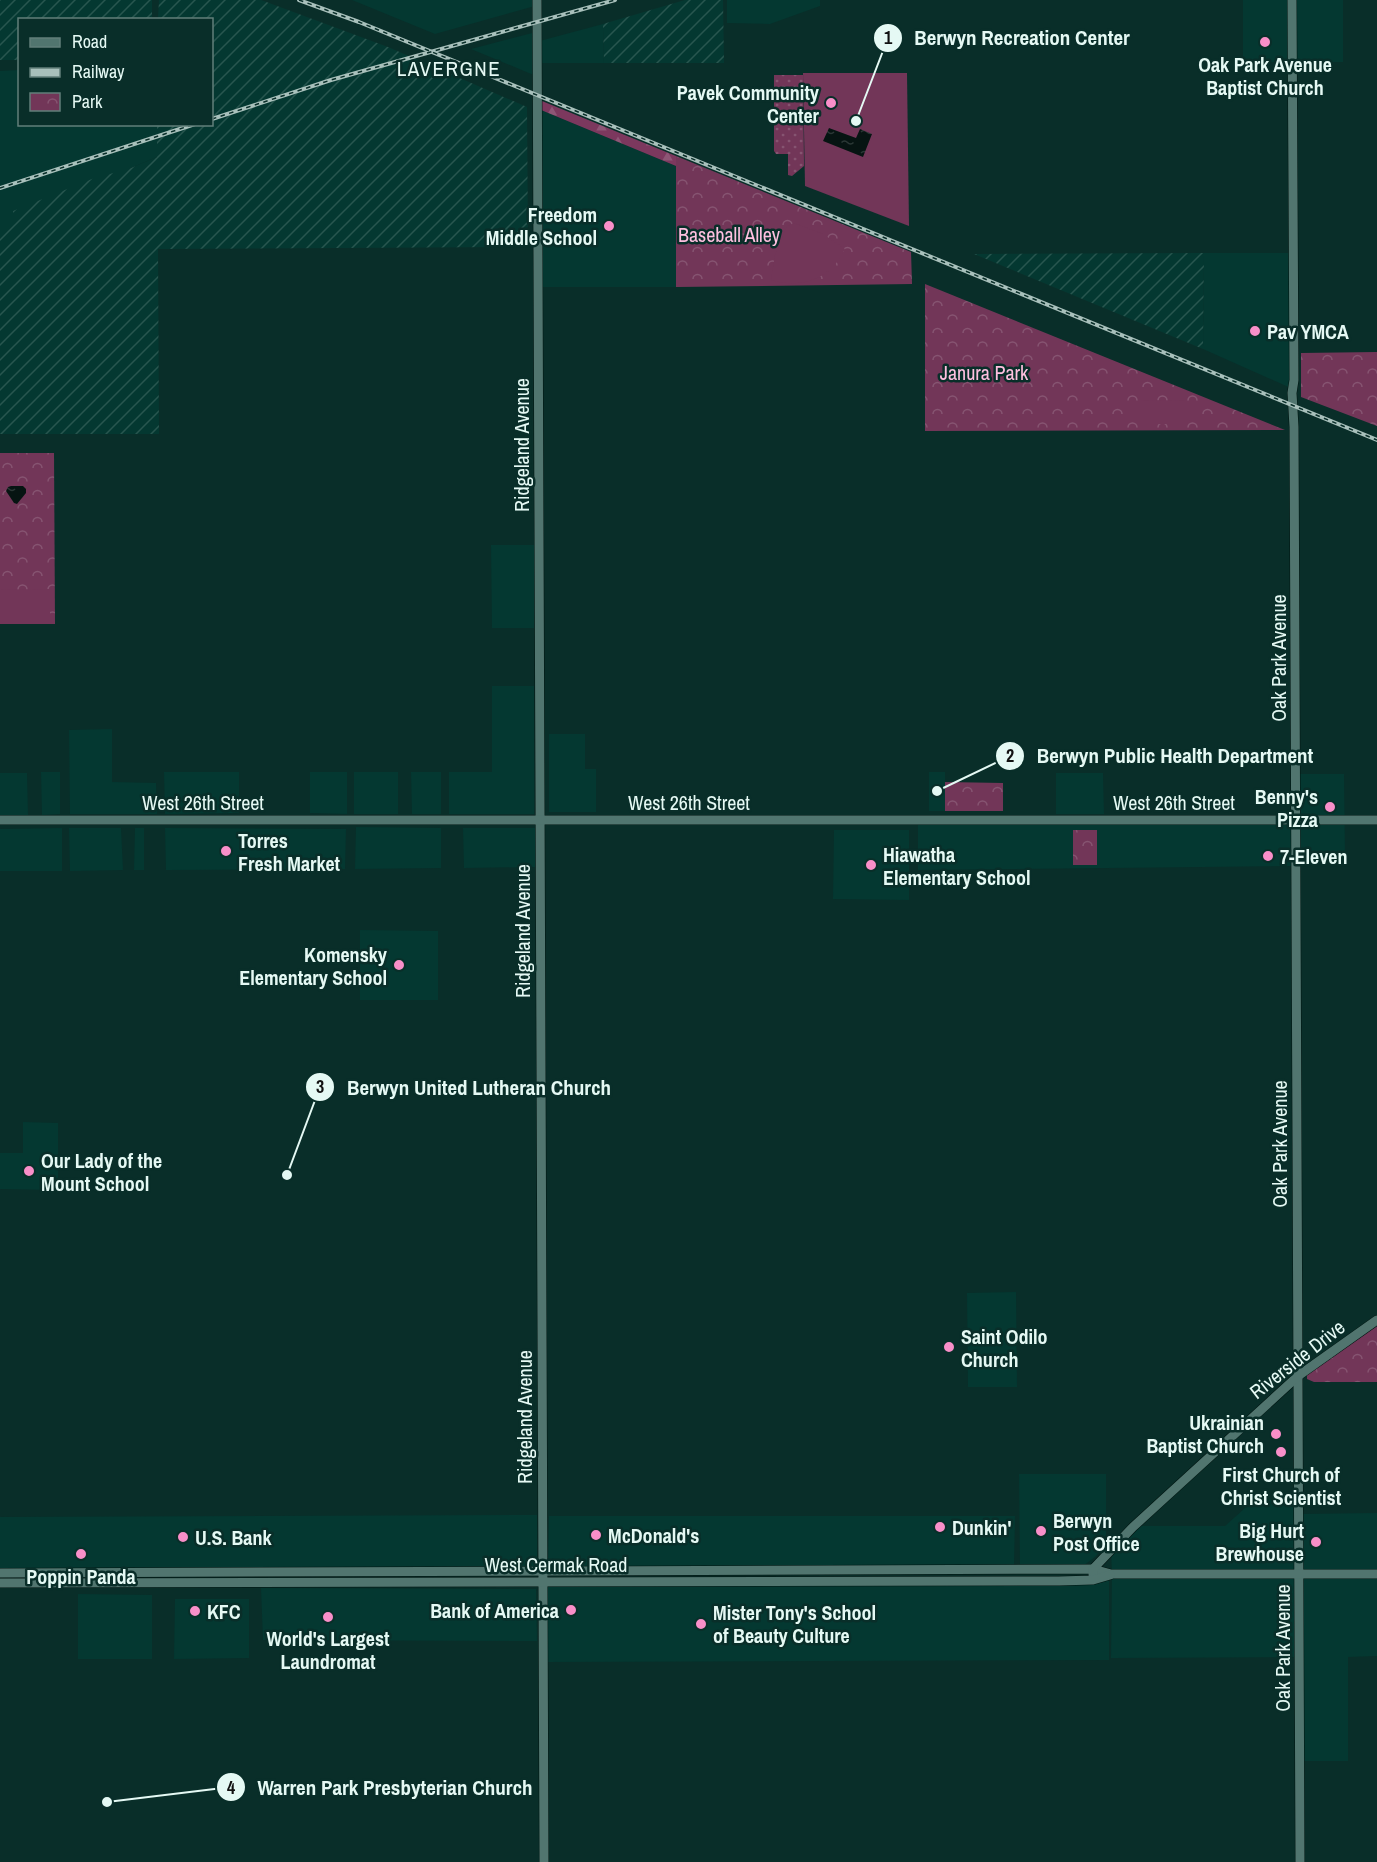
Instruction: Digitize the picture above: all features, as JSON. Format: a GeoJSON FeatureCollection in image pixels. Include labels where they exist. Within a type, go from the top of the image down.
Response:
{"type":"FeatureCollection","features":[{"type":"Feature","properties":{"kind":"street","name":"Ridgeland Avenue"},"geometry":{"type":"LineString","coordinates":[[537,0],[544,1862]]}},
{"type":"Feature","properties":{"kind":"street","name":"Oak Park Avenue"},"geometry":{"type":"LineString","coordinates":[[1293,0],[1294,380],[1298,393],[1298,412],[1294,427],[1300,1862]]}},
{"type":"Feature","properties":{"kind":"street","name":"West 26th Street"},"geometry":{"type":"LineString","coordinates":[[0,820],[1377,820]]}},
{"type":"Feature","properties":{"kind":"street","name":"Riverside Drive"},"geometry":{"type":"LineString","coordinates":[[1093,1569],[1133,1527],[1298,1376],[1377,1320]]}},
{"type":"Feature","properties":{"kind":"street","name":"West Cermak Road"},"geometry":{"type":"LineString","coordinates":[[0,1573],[1093,1569],[1111,1574],[1377,1574]]}},
{"type":"Feature","properties":{"kind":"street"},"geometry":{"type":"LineString","coordinates":[[1093,1569],[1093,1580]]}},
{"type":"Feature","properties":{"kind":"street","name":"West Cermak Road"},"geometry":{"type":"LineString","coordinates":[[0,1583],[1093,1580],[1111,1574]]}},
{"type":"Feature","properties":{"kind":"shaded area"},"geometry":{"type":"Polygon","coordinates":[[[0,0],[152,0],[152,18],[18,18],[18,60],[0,60],[0,0]]]}},
{"type":"Feature","properties":{"kind":"shaded area"},"geometry":{"type":"Polygon","coordinates":[[[159,0],[261,0],[388,47],[527,107],[528,247],[158,249],[159,434],[0,434],[0,228],[15,223],[13,211],[92,179],[131,168],[157,157],[157,126],[213,126],[213,18],[158,18],[159,0]]]}},
{"type":"Feature","properties":{"kind":"shaded area"},"geometry":{"type":"Polygon","coordinates":[[[352,0],[535,0],[535,6],[435,34],[352,0]]]}},
{"type":"Feature","properties":{"kind":"shaded area"},"geometry":{"type":"Polygon","coordinates":[[[685,0],[723,0],[724,63],[604,63],[603,24],[685,0]]]}},
{"type":"Feature","properties":{"kind":"shaded area"},"geometry":{"type":"Polygon","coordinates":[[[727,0],[820,0],[820,6],[770,24],[727,23],[727,0]]]}},
{"type":"Feature","properties":{"kind":"shaded area"},"geometry":{"type":"Polygon","coordinates":[[[1243,0],[1343,0],[1343,62],[1243,62],[1243,0]]]}},
{"type":"Feature","properties":{"kind":"shaded area"},"geometry":{"type":"Polygon","coordinates":[[[603,24],[604,63],[536,63],[536,76],[471,49],[536,32],[536,42],[603,24]]]}},
{"type":"Feature","properties":{"kind":"shaded area"},"geometry":{"type":"Polygon","coordinates":[[[18,70],[18,126],[213,126],[213,124],[350,113],[178,148],[131,168],[102,190],[0,230],[0,71],[18,70]]]}},
{"type":"Feature","properties":{"kind":"shaded area","name":"Freedom Middle School"},"geometry":{"type":"Polygon","coordinates":[[[541,110],[676,166],[676,287],[543,287],[541,110]]]}},
{"type":"Feature","properties":{"kind":"shaded area"},"geometry":{"type":"Polygon","coordinates":[[[1204,253],[1292,253],[1293,389],[1203,349],[1204,253]]]}},
{"type":"Feature","properties":{"kind":"shaded area"},"geometry":{"type":"Polygon","coordinates":[[[1204,253],[1203,349],[974,254],[1204,253]]]}},
{"type":"Feature","properties":{"kind":"shaded area"},"geometry":{"type":"Polygon","coordinates":[[[491,545],[534,545],[534,628],[492,628],[491,545]]]}},
{"type":"Feature","properties":{"kind":"shaded area"},"geometry":{"type":"Polygon","coordinates":[[[492,686],[534,686],[534,814],[449,814],[449,772],[492,772],[492,686]]]}},
{"type":"Feature","properties":{"kind":"shaded area"},"geometry":{"type":"Polygon","coordinates":[[[112,729],[112,782],[156,783],[157,814],[70,814],[69,730],[112,729]]]}},
{"type":"Feature","properties":{"kind":"shaded area"},"geometry":{"type":"Polygon","coordinates":[[[549,734],[585,734],[585,769],[596,769],[596,812],[549,812],[549,734]]]}},
{"type":"Feature","properties":{"kind":"shaded area"},"geometry":{"type":"Polygon","coordinates":[[[41,772],[60,772],[60,814],[42,815],[41,772]]]}},
{"type":"Feature","properties":{"kind":"shaded area"},"geometry":{"type":"Polygon","coordinates":[[[164,772],[239,772],[239,813],[165,814],[164,772]]]}},
{"type":"Feature","properties":{"kind":"shaded area"},"geometry":{"type":"Polygon","coordinates":[[[310,772],[347,772],[347,814],[310,813],[310,772]]]}},
{"type":"Feature","properties":{"kind":"shaded area"},"geometry":{"type":"Polygon","coordinates":[[[354,772],[398,772],[398,814],[354,814],[354,772]]]}},
{"type":"Feature","properties":{"kind":"shaded area"},"geometry":{"type":"Polygon","coordinates":[[[411,772],[441,772],[441,814],[412,814],[411,772]]]}},
{"type":"Feature","properties":{"kind":"shaded area"},"geometry":{"type":"Polygon","coordinates":[[[929,772],[945,772],[945,811],[929,811],[929,772]]]}},
{"type":"Feature","properties":{"kind":"shaded area"},"geometry":{"type":"Polygon","coordinates":[[[0,773],[27,773],[28,815],[0,815],[0,773]]]}},
{"type":"Feature","properties":{"kind":"shaded area"},"geometry":{"type":"Polygon","coordinates":[[[1056,773],[1103,773],[1104,814],[1056,814],[1056,773]]]}},
{"type":"Feature","properties":{"kind":"shaded area"},"geometry":{"type":"Polygon","coordinates":[[[1297,774],[1344,774],[1345,857],[1297,857],[1297,774]]]}},
{"type":"Feature","properties":{"kind":"shaded area"},"geometry":{"type":"Polygon","coordinates":[[[918,821],[1295,821],[1295,866],[918,870],[918,821]]]}},
{"type":"Feature","properties":{"kind":"shaded area"},"geometry":{"type":"Polygon","coordinates":[[[356,827],[441,828],[441,868],[355,869],[356,827]]]}},
{"type":"Feature","properties":{"kind":"shaded area"},"geometry":{"type":"Polygon","coordinates":[[[62,828],[62,871],[0,871],[0,829],[62,828]]]}},
{"type":"Feature","properties":{"kind":"shaded area"},"geometry":{"type":"Polygon","coordinates":[[[69,828],[121,828],[123,870],[70,871],[69,828]]]}},
{"type":"Feature","properties":{"kind":"shaded area"},"geometry":{"type":"Polygon","coordinates":[[[135,828],[144,828],[144,870],[134,870],[135,828]]]}},
{"type":"Feature","properties":{"kind":"shaded area"},"geometry":{"type":"Polygon","coordinates":[[[165,828],[346,829],[345,869],[166,870],[165,828]]]}},
{"type":"Feature","properties":{"kind":"shaded area"},"geometry":{"type":"Polygon","coordinates":[[[463,828],[535,828],[535,867],[464,868],[463,828]]]}},
{"type":"Feature","properties":{"kind":"shaded area","name":"Hiawatha Elementary School"},"geometry":{"type":"Polygon","coordinates":[[[834,830],[909,830],[909,900],[833,899],[834,830]]]}},
{"type":"Feature","properties":{"kind":"shaded area","name":"Komensky Elementary School"},"geometry":{"type":"Polygon","coordinates":[[[360,930],[438,931],[438,1000],[360,1000],[360,930]]]}},
{"type":"Feature","properties":{"kind":"shaded area","name":"Our Lady of the Mount School"},"geometry":{"type":"Polygon","coordinates":[[[23,1122],[58,1123],[58,1190],[0,1189],[0,1153],[23,1153],[23,1122]]]}},
{"type":"Feature","properties":{"kind":"shaded area"},"geometry":{"type":"Polygon","coordinates":[[[1016,1292],[1017,1387],[968,1387],[967,1293],[1016,1292]]]}},
{"type":"Feature","properties":{"kind":"shaded area"},"geometry":{"type":"Polygon","coordinates":[[[1019,1474],[1106,1474],[1106,1542],[1096,1556],[1083,1566],[1020,1566],[1019,1474]]]}},
{"type":"Feature","properties":{"kind":"shaded area"},"geometry":{"type":"Polygon","coordinates":[[[1298,1499],[1298,1574],[1112,1573],[1111,1551],[1136,1526],[1225,1526],[1254,1500],[1298,1499]]]}},
{"type":"Feature","properties":{"kind":"shaded area"},"geometry":{"type":"Polygon","coordinates":[[[1377,1513],[1377,1656],[1348,1657],[1348,1761],[1301,1761],[1300,1514],[1377,1513]]]}},
{"type":"Feature","properties":{"kind":"shaded area"},"geometry":{"type":"Polygon","coordinates":[[[537,1515],[537,1567],[0,1569],[0,1517],[537,1515]]]}},
{"type":"Feature","properties":{"kind":"shaded area"},"geometry":{"type":"Polygon","coordinates":[[[549,1516],[1015,1516],[1014,1566],[548,1568],[549,1516]]]}},
{"type":"Feature","properties":{"kind":"shaded area"},"geometry":{"type":"Polygon","coordinates":[[[1112,1575],[1298,1576],[1298,1657],[1111,1658],[1112,1575]]]}},
{"type":"Feature","properties":{"kind":"shaded area"},"geometry":{"type":"Polygon","coordinates":[[[1109,1576],[1109,1660],[544,1662],[544,1583],[1109,1576]]]}},
{"type":"Feature","properties":{"kind":"shaded area"},"geometry":{"type":"Polygon","coordinates":[[[261,1588],[536,1589],[537,1641],[263,1640],[261,1588]]]}},
{"type":"Feature","properties":{"kind":"shaded area"},"geometry":{"type":"Polygon","coordinates":[[[78,1594],[152,1595],[152,1659],[78,1659],[78,1594]]]}},
{"type":"Feature","properties":{"kind":"shaded area"},"geometry":{"type":"Polygon","coordinates":[[[175,1599],[249,1599],[249,1658],[174,1659],[175,1599]]]}},
{"type":"Feature","properties":{"kind":"green space"},"geometry":{"type":"Polygon","coordinates":[[[803,73],[907,73],[909,226],[805,186],[803,73]]]}},
{"type":"Feature","properties":{"kind":"green space"},"geometry":{"type":"Polygon","coordinates":[[[774,75],[803,75],[804,166],[792,176],[788,175],[788,154],[776,154],[774,151],[774,75]]]}},
{"type":"Feature","properties":{"kind":"green space"},"geometry":{"type":"Polygon","coordinates":[[[542,101],[676,156],[676,166],[541,110],[542,101]]]}},
{"type":"Feature","properties":{"kind":"green space","name":"Baseball Alley"},"geometry":{"type":"Polygon","coordinates":[[[676,156],[911,252],[912,284],[676,287],[676,156]]]}},
{"type":"Feature","properties":{"kind":"green space"},"geometry":{"type":"Polygon","coordinates":[[[794,223],[823,234],[845,249],[832,268],[814,279],[794,283],[771,280],[775,255],[787,226],[794,223]]]}},
{"type":"Feature","properties":{"kind":"green space","name":"Janura Park"},"geometry":{"type":"Polygon","coordinates":[[[925,284],[1285,430],[925,431],[925,284]]]}},
{"type":"Feature","properties":{"kind":"green space"},"geometry":{"type":"Polygon","coordinates":[[[1377,352],[1377,426],[1301,397],[1301,353],[1377,352]]]}},
{"type":"Feature","properties":{"kind":"green space"},"geometry":{"type":"Polygon","coordinates":[[[1141,400],[1187,401],[1190,404],[1190,420],[1187,424],[1141,424],[1137,420],[1137,404],[1141,400]]]}},
{"type":"Feature","properties":{"kind":"green space"},"geometry":{"type":"Polygon","coordinates":[[[0,453],[54,453],[55,624],[0,624],[0,453]]]}},
{"type":"Feature","properties":{"kind":"green space"},"geometry":{"type":"Polygon","coordinates":[[[50,589],[50,621],[0,621],[0,590],[50,589]]]}},
{"type":"Feature","properties":{"kind":"green space"},"geometry":{"type":"Polygon","coordinates":[[[945,782],[1003,783],[1003,811],[945,811],[945,782]]]}},
{"type":"Feature","properties":{"kind":"green space"},"geometry":{"type":"Polygon","coordinates":[[[1073,830],[1097,830],[1097,865],[1073,865],[1073,830]]]}},
{"type":"Feature","properties":{"kind":"green space"},"geometry":{"type":"Polygon","coordinates":[[[1377,1326],[1377,1382],[1314,1382],[1307,1379],[1307,1375],[1321,1363],[1377,1326]]]}},
{"type":"Feature","properties":{"kind":"water"},"geometry":{"type":"Polygon","coordinates":[[[829,128],[856,138],[860,129],[872,134],[863,157],[823,141],[829,128]]]}},
{"type":"Feature","properties":{"kind":"water"},"geometry":{"type":"Polygon","coordinates":[[[11,486],[23,486],[26,489],[26,493],[17,504],[6,491],[11,486]]]}},
{"type":"Feature","properties":{"kind":"railway"},"geometry":{"type":"LineString","coordinates":[[299,0],[359,22],[1377,440]]}},
{"type":"Feature","properties":{"kind":"railway"},"geometry":{"type":"LineString","coordinates":[[213,119],[331,80],[615,0]]}},
{"type":"Feature","properties":{"kind":"railway"},"geometry":{"type":"LineString","coordinates":[[0,188],[189,126]]}},
{"type":"Feature","properties":{"kind":"place","name":"Oak Park Avenue Baptist Church"},"geometry":{"type":"Point","coordinates":[1265,42]}},
{"type":"Feature","properties":{"kind":"place","name":"Pavek Community Center"},"geometry":{"type":"Point","coordinates":[831,103]}},
{"type":"Feature","properties":{"kind":"place","name":"Berwyn Recreation Center"},"geometry":{"type":"Point","coordinates":[856,121]}},
{"type":"Feature","properties":{"kind":"place","name":"Freedom Middle School"},"geometry":{"type":"Point","coordinates":[609,226]}},
{"type":"Feature","properties":{"kind":"place","name":"Pav YMCA"},"geometry":{"type":"Point","coordinates":[1255,331]}},
{"type":"Feature","properties":{"kind":"place","name":"Berwyn Public Health Department"},"geometry":{"type":"Point","coordinates":[937,791]}},
{"type":"Feature","properties":{"kind":"place","name":"Benny's Pizza"},"geometry":{"type":"Point","coordinates":[1330,807]}},
{"type":"Feature","properties":{"kind":"place","name":"Torres Fresh Market"},"geometry":{"type":"Point","coordinates":[226,851]}},
{"type":"Feature","properties":{"kind":"place","name":"7-Eleven"},"geometry":{"type":"Point","coordinates":[1268,856]}},
{"type":"Feature","properties":{"kind":"place","name":"Hiawatha Elementary School"},"geometry":{"type":"Point","coordinates":[871,865]}},
{"type":"Feature","properties":{"kind":"place","name":"Komensky Elementary School"},"geometry":{"type":"Point","coordinates":[399,965]}},
{"type":"Feature","properties":{"kind":"place","name":"Our Lady of the Mount School"},"geometry":{"type":"Point","coordinates":[29,1171]}},
{"type":"Feature","properties":{"kind":"place","name":"Berwyn United Lutheran Church"},"geometry":{"type":"Point","coordinates":[287,1175]}},
{"type":"Feature","properties":{"kind":"place","name":"Saint Odilo Church"},"geometry":{"type":"Point","coordinates":[949,1347]}},
{"type":"Feature","properties":{"kind":"place","name":"Ukrainian Baptist Church"},"geometry":{"type":"Point","coordinates":[1276,1434]}},
{"type":"Feature","properties":{"kind":"place","name":"First Church of Christ Scientist"},"geometry":{"type":"Point","coordinates":[1281,1452]}},
{"type":"Feature","properties":{"kind":"place","name":"Dunkin'"},"geometry":{"type":"Point","coordinates":[940,1527]}},
{"type":"Feature","properties":{"kind":"place","name":"Berwyn Post Office"},"geometry":{"type":"Point","coordinates":[1041,1531]}},
{"type":"Feature","properties":{"kind":"place","name":"McDonald's"},"geometry":{"type":"Point","coordinates":[596,1535]}},
{"type":"Feature","properties":{"kind":"place","name":"U.S. Bank"},"geometry":{"type":"Point","coordinates":[183,1537]}},
{"type":"Feature","properties":{"kind":"place","name":"Big Hurt Brewhouse"},"geometry":{"type":"Point","coordinates":[1316,1542]}},
{"type":"Feature","properties":{"kind":"place","name":"Poppin Panda"},"geometry":{"type":"Point","coordinates":[81,1554]}},
{"type":"Feature","properties":{"kind":"place","name":"Bank of America"},"geometry":{"type":"Point","coordinates":[571,1610]}},
{"type":"Feature","properties":{"kind":"place","name":"KFC"},"geometry":{"type":"Point","coordinates":[195,1611]}},
{"type":"Feature","properties":{"kind":"place","name":"World's Largest Laundromat"},"geometry":{"type":"Point","coordinates":[328,1617]}},
{"type":"Feature","properties":{"kind":"place","name":"Mister Tony's School of Beauty Culture"},"geometry":{"type":"Point","coordinates":[701,1624]}},
{"type":"Feature","properties":{"kind":"place","name":"Warren Park Presbyterian Church"},"geometry":{"type":"Point","coordinates":[107,1802]}},
{"type":"Feature","properties":{"kind":"district","name":"LAVERGNE"},"geometry":{"type":"Point","coordinates":[449,68]}}]}
